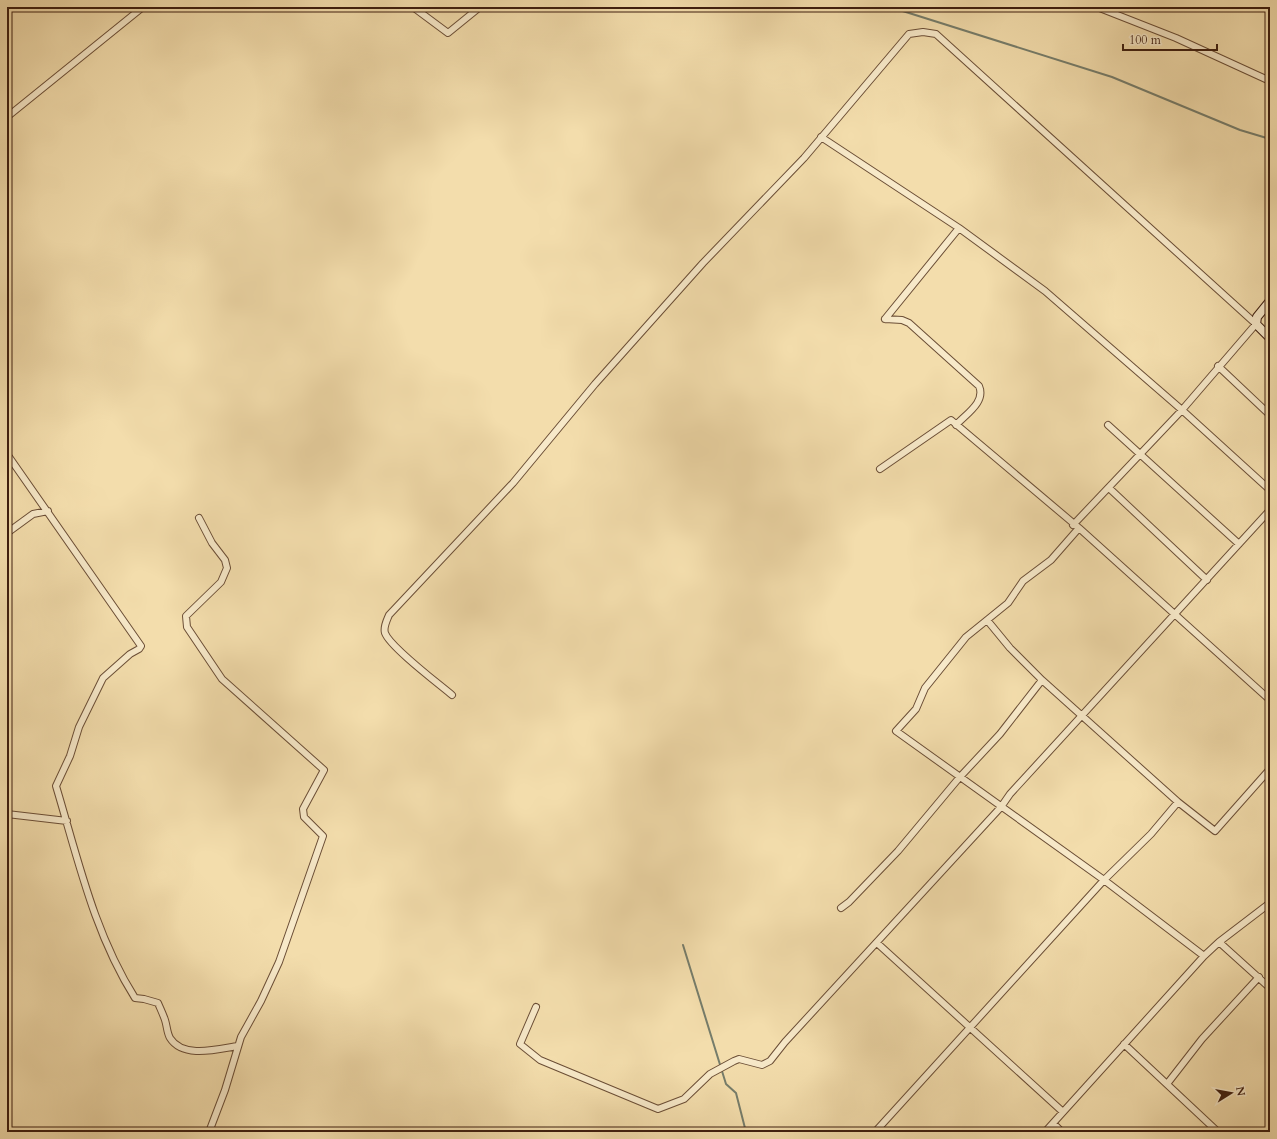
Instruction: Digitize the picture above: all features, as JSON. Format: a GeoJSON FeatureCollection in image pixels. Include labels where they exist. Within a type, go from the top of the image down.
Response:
{"type":"FeatureCollection","features":[{"type":"Feature","properties":{"kind":"street"},"geometry":{"type":"LineString","coordinates":[[7,117],[143,7]]}},
{"type":"Feature","properties":{"kind":"street"},"geometry":{"type":"LineString","coordinates":[[413,7],[448,33],[480,7]]}},
{"type":"Feature","properties":{"kind":"street"},"geometry":{"type":"LineString","coordinates":[[1097,7],[1176,38],[1270,80]]}},
{"type":"Feature","properties":{"kind":"street"},"geometry":{"type":"LineString","coordinates":[[452,696],[414,663],[388,637],[385,629],[389,615],[513,483],[634,340],[703,263],[804,158],[909,34],[923,32],[936,34],[1270,338]]}},
{"type":"Feature","properties":{"kind":"street"},"geometry":{"type":"LineString","coordinates":[[821,137],[959,228],[1045,291],[1182,410],[1270,490]]}},
{"type":"Feature","properties":{"kind":"street"},"geometry":{"type":"LineString","coordinates":[[956,425],[980,401],[982,392],[979,386],[909,323],[902,320],[885,319],[959,228]]}},
{"type":"Feature","properties":{"kind":"street"},"geometry":{"type":"LineString","coordinates":[[1204,956],[1104,880],[896,731],[916,709],[925,688],[966,637],[1008,603],[1023,581],[1051,560],[1076,526],[1109,488],[1182,410],[1218,366],[1256,324],[1257,317],[1270,301]]}},
{"type":"Feature","properties":{"kind":"street"},"geometry":{"type":"LineString","coordinates":[[1218,366],[1270,414]]}},
{"type":"Feature","properties":{"kind":"street"},"geometry":{"type":"LineString","coordinates":[[880,469],[951,420],[1076,526],[1270,700]]}},
{"type":"Feature","properties":{"kind":"street"},"geometry":{"type":"LineString","coordinates":[[1108,425],[1239,544]]}},
{"type":"Feature","properties":{"kind":"street"},"geometry":{"type":"LineString","coordinates":[[7,454],[48,511],[140,646],[139,649],[130,654],[103,678],[78,727],[70,756],[56,786],[93,912],[107,946],[135,998],[158,1003],[169,1036],[173,1042],[183,1048],[212,1051],[238,1046]]}},
{"type":"Feature","properties":{"kind":"street"},"geometry":{"type":"LineString","coordinates":[[1109,488],[1207,580]]}},
{"type":"Feature","properties":{"kind":"street"},"geometry":{"type":"LineString","coordinates":[[536,1007],[520,1044],[540,1060],[658,1109],[684,1099],[702,1081],[717,1070],[739,1059],[762,1066],[770,1061],[1001,807],[1010,794],[1270,510]]}},
{"type":"Feature","properties":{"kind":"street"},"geometry":{"type":"LineString","coordinates":[[7,532],[33,514],[48,511]]}},
{"type":"Feature","properties":{"kind":"street"},"geometry":{"type":"LineString","coordinates":[[199,518],[212,543],[225,560],[227,568],[221,582],[186,616],[187,627],[222,678],[324,770],[303,809],[304,817],[323,836],[279,962],[238,1046],[225,1090],[209,1132]]}},
{"type":"Feature","properties":{"kind":"street"},"geometry":{"type":"LineString","coordinates":[[987,620],[1010,648],[1042,680],[1178,802],[1214,831],[1270,769]]}},
{"type":"Feature","properties":{"kind":"street"},"geometry":{"type":"LineString","coordinates":[[841,908],[849,902],[898,851],[960,777],[1000,734],[1042,680]]}},
{"type":"Feature","properties":{"kind":"street"},"geometry":{"type":"LineString","coordinates":[[875,1132],[1104,880],[1151,834],[1178,802]]}},
{"type":"Feature","properties":{"kind":"street"},"geometry":{"type":"LineString","coordinates":[[7,814],[66,821]]}},
{"type":"Feature","properties":{"kind":"street"},"geometry":{"type":"LineString","coordinates":[[1045,1132],[1204,956],[1219,942],[1270,903]]}},
{"type":"Feature","properties":{"kind":"street"},"geometry":{"type":"LineString","coordinates":[[877,942],[1063,1112]]}},
{"type":"Feature","properties":{"kind":"street"},"geometry":{"type":"LineString","coordinates":[[1219,942],[1270,988]]}},
{"type":"Feature","properties":{"kind":"street"},"geometry":{"type":"LineString","coordinates":[[1168,1084],[1202,1039],[1258,977]]}},
{"type":"Feature","properties":{"kind":"street"},"geometry":{"type":"LineString","coordinates":[[1124,1044],[1218,1132]]}},
{"type":"Feature","properties":{"kind":"street"},"geometry":{"type":"LineString","coordinates":[[1053,1122],[1062,1132]]}},
{"type":"Feature","properties":{"kind":"waterway"},"geometry":{"type":"LineString","coordinates":[[890,7],[1112,77],[1240,130],[1270,139]]}},
{"type":"Feature","properties":{"kind":"waterway"},"geometry":{"type":"LineString","coordinates":[[683,945],[726,1084],[736,1093],[746,1132]]}}]}
